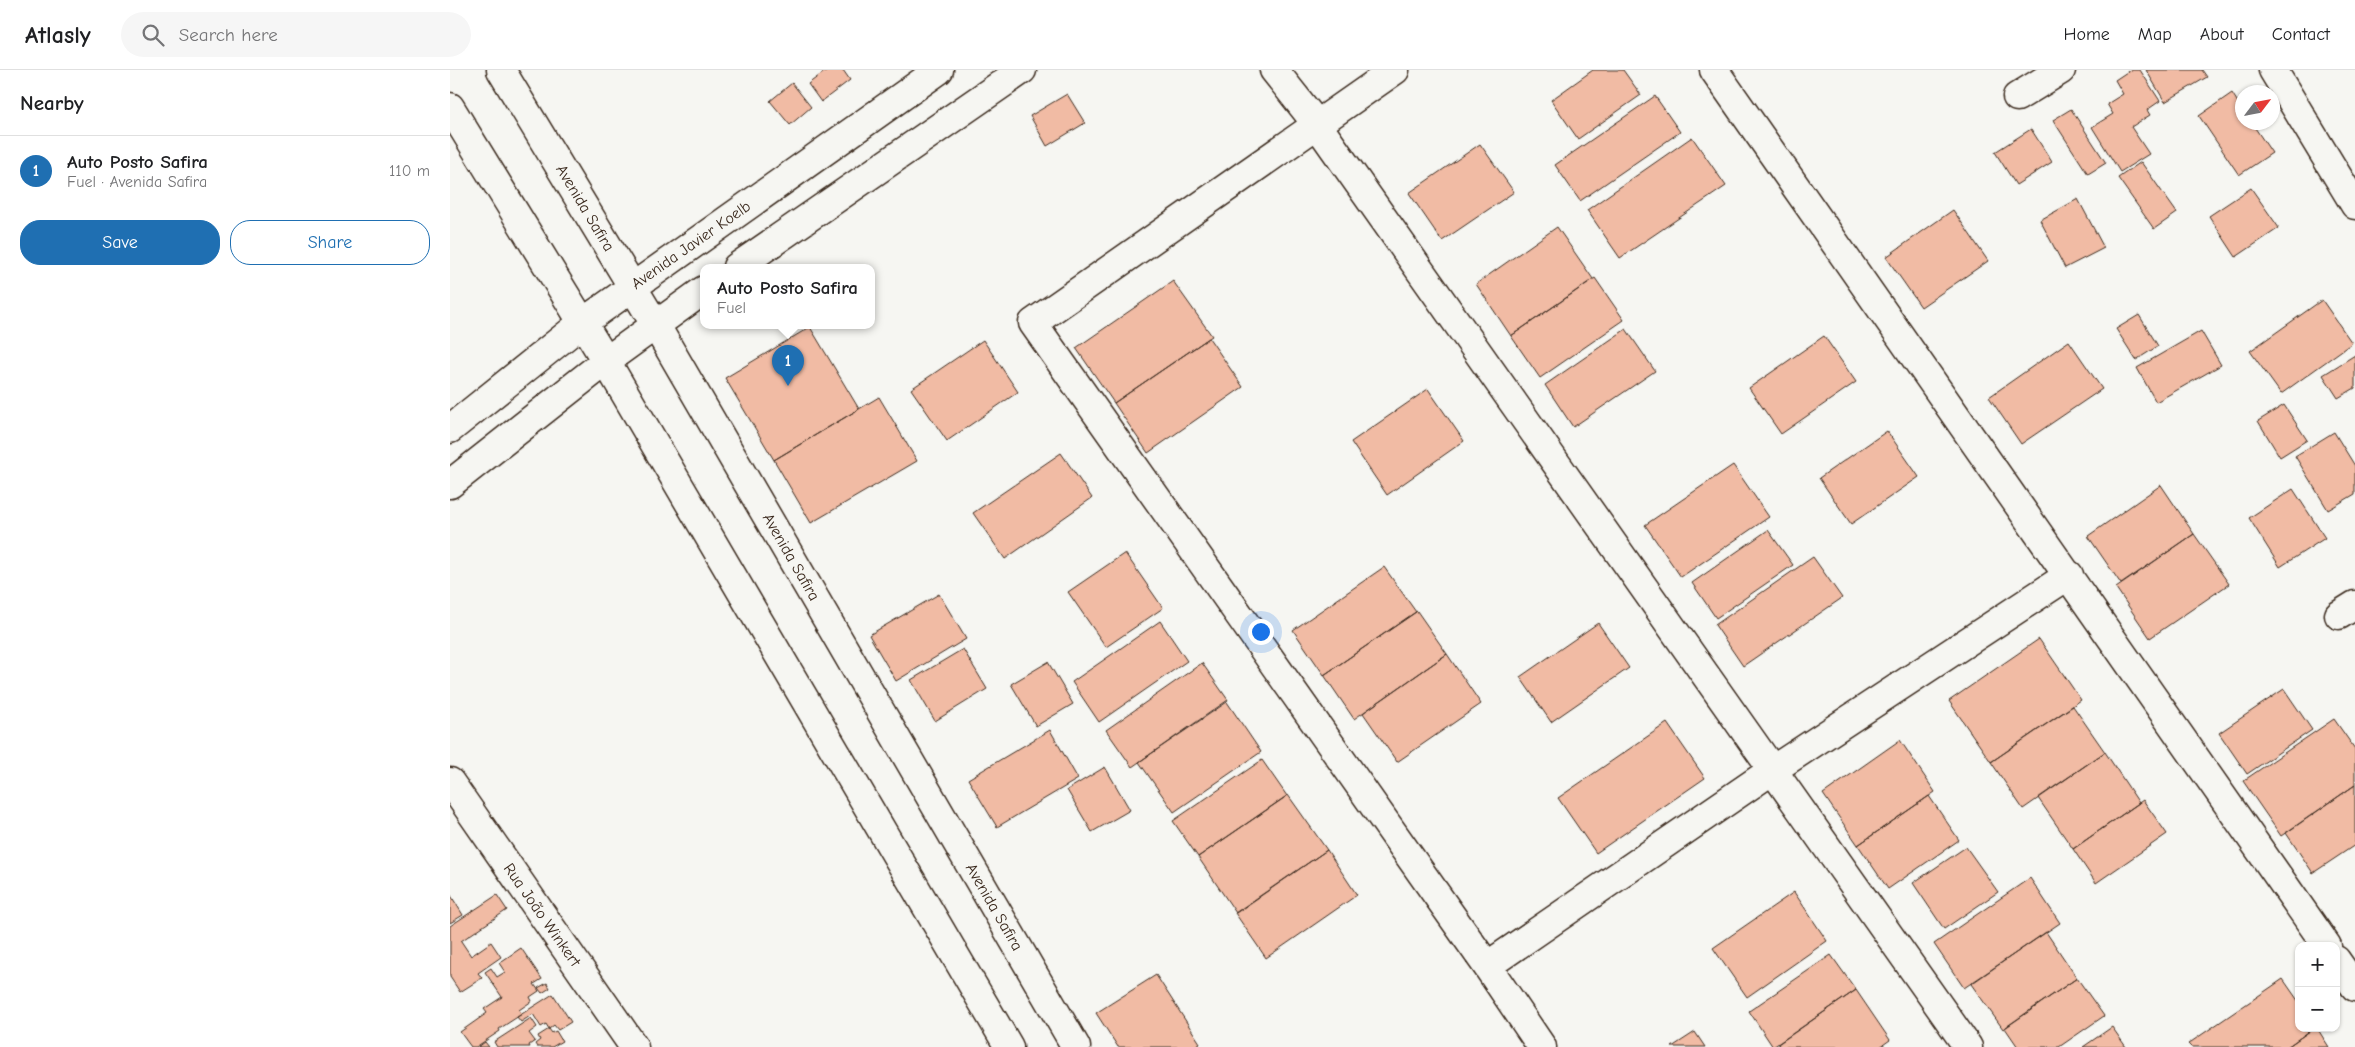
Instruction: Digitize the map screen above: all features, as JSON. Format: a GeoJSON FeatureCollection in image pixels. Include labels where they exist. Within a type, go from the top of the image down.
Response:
{"type":"FeatureCollection","features":[{"type":"Feature","properties":{"kind":"street","name":"Avenida Safira"},"geometry":{"type":"LineString","coordinates":[[501,70],[633,286],[1076,1047]]}},
{"type":"Feature","properties":{"kind":"street","name":"Avenida Javier Koelb"},"geometry":{"type":"LineString","coordinates":[[450,429],[633,286],[939,70]]}},
{"type":"Feature","properties":{"kind":"street"},"geometry":{"type":"LineString","coordinates":[[741,264],[1022,70]]}},
{"type":"Feature","properties":{"kind":"street"},"geometry":{"type":"LineString","coordinates":[[1274,70],[1316,124],[1774,769],[1968,1047]]}},
{"type":"Feature","properties":{"kind":"street"},"geometry":{"type":"LineString","coordinates":[[1395,70],[1033,323],[1487,966],[1542,1047]]}},
{"type":"Feature","properties":{"kind":"street"},"geometry":{"type":"LineString","coordinates":[[1714,70],[2069,575],[2323,942]]}},
{"type":"Feature","properties":{"kind":"street"},"geometry":{"type":"LineString","coordinates":[[2017,97],[2061,70]]}},
{"type":"Feature","properties":{"kind":"street"},"geometry":{"type":"LineString","coordinates":[[2273,70],[2355,205]]}},
{"type":"Feature","properties":{"kind":"street"},"geometry":{"type":"LineString","coordinates":[[450,107],[606,361],[1010,1047]]}},
{"type":"Feature","properties":{"kind":"street"},"geometry":{"type":"LineString","coordinates":[[450,484],[606,361],[700,293]]}},
{"type":"Feature","properties":{"kind":"street"},"geometry":{"type":"LineString","coordinates":[[1487,966],[1774,769],[2069,575]]}},
{"type":"Feature","properties":{"kind":"street","name":"Rua João Winkert"},"geometry":{"type":"LineString","coordinates":[[450,782],[634,1047]]}},
{"type":"Feature","properties":{"kind":"street"},"geometry":{"type":"LineString","coordinates":[[2340,966],[2355,987]]}},
{"type":"Feature","properties":{"kind":"building"},"geometry":{"type":"Polygon","coordinates":[[[827,70],[843,70],[850,80],[821,102],[808,84],[827,70]]]}},
{"type":"Feature","properties":{"kind":"building"},"geometry":{"type":"Polygon","coordinates":[[[1593,70],[1623,70],[1641,95],[1578,139],[1551,100],[1593,70]]]}},
{"type":"Feature","properties":{"kind":"building"},"geometry":{"type":"Polygon","coordinates":[[[2130,70],[2140,70],[2160,101],[2147,110],[2150,115],[2131,127],[2149,154],[2120,172],[2092,127],[2113,114],[2107,104],[2123,94],[2115,80],[2130,70]]]}},
{"type":"Feature","properties":{"kind":"building"},"geometry":{"type":"Polygon","coordinates":[[[2146,70],[2202,70],[2207,77],[2165,102],[2146,70]]]}},
{"type":"Feature","properties":{"kind":"building"},"geometry":{"type":"Polygon","coordinates":[[[792,83],[811,107],[790,125],[770,101],[792,83]]]}},
{"type":"Feature","properties":{"kind":"building"},"geometry":{"type":"Polygon","coordinates":[[[2232,93],[2235,98],[2235,130],[2256,130],[2272,153],[2239,175],[2199,116],[2232,93]]]}},
{"type":"Feature","properties":{"kind":"building"},"geometry":{"type":"Polygon","coordinates":[[[1067,94],[1085,123],[1047,146],[1030,116],[1067,94]]]}},
{"type":"Feature","properties":{"kind":"building"},"geometry":{"type":"Polygon","coordinates":[[[1655,96],[1680,132],[1580,201],[1555,165],[1655,96]]]}},
{"type":"Feature","properties":{"kind":"building"},"geometry":{"type":"Polygon","coordinates":[[[2071,109],[2106,163],[2088,174],[2053,120],[2071,109]]]}},
{"type":"Feature","properties":{"kind":"building"},"geometry":{"type":"Polygon","coordinates":[[[2031,129],[2052,162],[2016,185],[1995,152],[2031,129]]]}},
{"type":"Feature","properties":{"kind":"building"},"geometry":{"type":"Polygon","coordinates":[[[1692,137],[1726,186],[1620,258],[1587,210],[1692,137]]]}},
{"type":"Feature","properties":{"kind":"building"},"geometry":{"type":"Polygon","coordinates":[[[1480,144],[1514,192],[1442,241],[1409,193],[1480,144]]]}},
{"type":"Feature","properties":{"kind":"building"},"geometry":{"type":"Polygon","coordinates":[[[2141,162],[2177,213],[2154,229],[2118,178],[2141,162]]]}},
{"type":"Feature","properties":{"kind":"building"},"geometry":{"type":"Polygon","coordinates":[[[2251,188],[2279,228],[2236,257],[2209,216],[2251,188]]]}},
{"type":"Feature","properties":{"kind":"building"},"geometry":{"type":"Polygon","coordinates":[[[2078,199],[2104,248],[2065,268],[2040,220],[2078,199]]]}},
{"type":"Feature","properties":{"kind":"building"},"geometry":{"type":"Polygon","coordinates":[[[1953,210],[1988,261],[1921,307],[1886,257],[1953,210]]]}},
{"type":"Feature","properties":{"kind":"building"},"geometry":{"type":"Polygon","coordinates":[[[1557,227],[1593,279],[1511,336],[1476,284],[1557,227]]]}},
{"type":"Feature","properties":{"kind":"building"},"geometry":{"type":"Polygon","coordinates":[[[1595,278],[1624,320],[1540,378],[1511,336],[1595,278]]]}},
{"type":"Feature","properties":{"kind":"building"},"geometry":{"type":"Polygon","coordinates":[[[1173,281],[1212,336],[1114,403],[1076,348],[1173,281]]]}},
{"type":"Feature","properties":{"kind":"building"},"geometry":{"type":"Polygon","coordinates":[[[2322,300],[2352,343],[2281,394],[2250,351],[2322,300]]]}},
{"type":"Feature","properties":{"kind":"building"},"geometry":{"type":"Polygon","coordinates":[[[2139,315],[2158,346],[2136,360],[2116,329],[2139,315]]]}},
{"type":"Feature","properties":{"kind":"building"},"geometry":{"type":"Polygon","coordinates":[[[807,329],[811,329],[859,409],[774,460],[725,378],[807,329]]]}},
{"type":"Feature","properties":{"kind":"building"},"geometry":{"type":"Polygon","coordinates":[[[1626,329],[1655,371],[1573,427],[1545,385],[1626,329]]]}},
{"type":"Feature","properties":{"kind":"building"},"geometry":{"type":"Polygon","coordinates":[[[2201,331],[2221,365],[2156,402],[2137,368],[2201,331]]]}},
{"type":"Feature","properties":{"kind":"building"},"geometry":{"type":"Polygon","coordinates":[[[1824,336],[1856,382],[1781,434],[1749,388],[1824,336]]]}},
{"type":"Feature","properties":{"kind":"building"},"geometry":{"type":"Polygon","coordinates":[[[1209,338],[1243,387],[1148,453],[1114,403],[1209,338]]]}},
{"type":"Feature","properties":{"kind":"building"},"geometry":{"type":"Polygon","coordinates":[[[983,340],[1018,392],[947,441],[911,389],[983,340]]]}},
{"type":"Feature","properties":{"kind":"building"},"geometry":{"type":"Polygon","coordinates":[[[2069,341],[2102,389],[2021,444],[1989,397],[2069,341]]]}},
{"type":"Feature","properties":{"kind":"building"},"geometry":{"type":"Polygon","coordinates":[[[2355,355],[2355,388],[2338,398],[2323,375],[2355,355]]]}},
{"type":"Feature","properties":{"kind":"building"},"geometry":{"type":"Polygon","coordinates":[[[1428,389],[1464,441],[1387,495],[1351,442],[1428,389]]]}},
{"type":"Feature","properties":{"kind":"building"},"geometry":{"type":"Polygon","coordinates":[[[879,397],[917,461],[811,523],[774,460],[879,397]]]}},
{"type":"Feature","properties":{"kind":"building"},"geometry":{"type":"Polygon","coordinates":[[[2284,405],[2307,440],[2280,457],[2258,421],[2284,405]]]}},
{"type":"Feature","properties":{"kind":"building"},"geometry":{"type":"Polygon","coordinates":[[[1887,431],[1919,477],[1851,524],[1819,478],[1887,431]]]}},
{"type":"Feature","properties":{"kind":"building"},"geometry":{"type":"Polygon","coordinates":[[[2334,432],[2355,466],[2355,494],[2328,510],[2295,456],[2334,432]]]}},
{"type":"Feature","properties":{"kind":"building"},"geometry":{"type":"Polygon","coordinates":[[[1061,453],[1092,498],[1005,559],[973,513],[1061,453]]]}},
{"type":"Feature","properties":{"kind":"building"},"geometry":{"type":"Polygon","coordinates":[[[1733,465],[1769,517],[1681,577],[1645,525],[1733,465]]]}},
{"type":"Feature","properties":{"kind":"building"},"geometry":{"type":"Polygon","coordinates":[[[2161,485],[2194,534],[2121,584],[2088,536],[2161,485]]]}},
{"type":"Feature","properties":{"kind":"building"},"geometry":{"type":"Polygon","coordinates":[[[2293,489],[2325,538],[2280,567],[2249,518],[2293,489]]]}},
{"type":"Feature","properties":{"kind":"building"},"geometry":{"type":"Polygon","coordinates":[[[1768,530],[1793,565],[1716,618],[1692,583],[1768,530]]]}},
{"type":"Feature","properties":{"kind":"building"},"geometry":{"type":"Polygon","coordinates":[[[2194,534],[2229,584],[2150,638],[2116,588],[2194,534]]]}},
{"type":"Feature","properties":{"kind":"building"},"geometry":{"type":"Polygon","coordinates":[[[1125,553],[1163,608],[1106,647],[1068,592],[1125,553]]]}},
{"type":"Feature","properties":{"kind":"building"},"geometry":{"type":"Polygon","coordinates":[[[1813,557],[1842,598],[1743,666],[1715,625],[1813,557]]]}},
{"type":"Feature","properties":{"kind":"building"},"geometry":{"type":"Polygon","coordinates":[[[1384,567],[1416,612],[1324,675],[1293,630],[1384,567]]]}},
{"type":"Feature","properties":{"kind":"building"},"geometry":{"type":"Polygon","coordinates":[[[939,594],[966,639],[896,681],[869,635],[939,594]]]}},
{"type":"Feature","properties":{"kind":"building"},"geometry":{"type":"Polygon","coordinates":[[[1417,611],[1447,654],[1354,719],[1324,675],[1417,611]]]}},
{"type":"Feature","properties":{"kind":"building"},"geometry":{"type":"Polygon","coordinates":[[[1160,621],[1187,661],[1099,722],[1072,682],[1160,621]]]}},
{"type":"Feature","properties":{"kind":"building"},"geometry":{"type":"Polygon","coordinates":[[[1598,623],[1629,668],[1551,722],[1520,677],[1598,623]]]}},
{"type":"Feature","properties":{"kind":"building"},"geometry":{"type":"Polygon","coordinates":[[[2039,639],[2081,700],[1991,762],[1949,701],[2039,639]]]}},
{"type":"Feature","properties":{"kind":"building"},"geometry":{"type":"Polygon","coordinates":[[[963,649],[987,689],[935,721],[911,680],[963,649]]]}},
{"type":"Feature","properties":{"kind":"building"},"geometry":{"type":"Polygon","coordinates":[[[1447,654],[1481,704],[1397,762],[1363,713],[1447,654]]]}},
{"type":"Feature","properties":{"kind":"building"},"geometry":{"type":"Polygon","coordinates":[[[1048,662],[1073,704],[1036,726],[1011,684],[1048,662]]]}},
{"type":"Feature","properties":{"kind":"building"},"geometry":{"type":"Polygon","coordinates":[[[1202,663],[1228,700],[1132,767],[1106,730],[1202,663]]]}},
{"type":"Feature","properties":{"kind":"building"},"geometry":{"type":"Polygon","coordinates":[[[2284,689],[2312,730],[2247,774],[2219,733],[2284,689]]]}},
{"type":"Feature","properties":{"kind":"building"},"geometry":{"type":"Polygon","coordinates":[[[1227,702],[1261,752],[1174,812],[1139,762],[1227,702]]]}},
{"type":"Feature","properties":{"kind":"building"},"geometry":{"type":"Polygon","coordinates":[[[2073,706],[2105,752],[2023,809],[1991,762],[2073,706]]]}},
{"type":"Feature","properties":{"kind":"building"},"geometry":{"type":"Polygon","coordinates":[[[2334,719],[2355,749],[2355,785],[2281,836],[2243,781],[2334,719]]]}},
{"type":"Feature","properties":{"kind":"building"},"geometry":{"type":"Polygon","coordinates":[[[1667,723],[1705,778],[1596,853],[1558,798],[1667,723]]]}},
{"type":"Feature","properties":{"kind":"building"},"geometry":{"type":"Polygon","coordinates":[[[1050,730],[1078,779],[997,827],[968,779],[1050,730]]]}},
{"type":"Feature","properties":{"kind":"building"},"geometry":{"type":"Polygon","coordinates":[[[1900,740],[1935,792],[1858,845],[1823,794],[1900,740]]]}},
{"type":"Feature","properties":{"kind":"building"},"geometry":{"type":"Polygon","coordinates":[[[2105,752],[2139,803],[2073,849],[2038,798],[2105,752]]]}},
{"type":"Feature","properties":{"kind":"building"},"geometry":{"type":"Polygon","coordinates":[[[1262,760],[1287,796],[1198,857],[1173,821],[1262,760]]]}},
{"type":"Feature","properties":{"kind":"building"},"geometry":{"type":"Polygon","coordinates":[[[1105,767],[1130,810],[1092,832],[1067,790],[1105,767]]]}},
{"type":"Feature","properties":{"kind":"building"},"geometry":{"type":"Polygon","coordinates":[[[2355,785],[2355,845],[2313,873],[2286,833],[2355,785]]]}},
{"type":"Feature","properties":{"kind":"building"},"geometry":{"type":"Polygon","coordinates":[[[1288,795],[1327,850],[1236,913],[1198,857],[1288,795]]]}},
{"type":"Feature","properties":{"kind":"building"},"geometry":{"type":"Polygon","coordinates":[[[1929,796],[1959,840],[1888,889],[1858,845],[1929,796]]]}},
{"type":"Feature","properties":{"kind":"building"},"geometry":{"type":"Polygon","coordinates":[[[2143,800],[2167,834],[2096,883],[2073,849],[2143,800]]]}},
{"type":"Feature","properties":{"kind":"building"},"geometry":{"type":"Polygon","coordinates":[[[1966,847],[1998,892],[1944,929],[1913,883],[1966,847]]]}},
{"type":"Feature","properties":{"kind":"building"},"geometry":{"type":"Polygon","coordinates":[[[1327,850],[1357,895],[1266,958],[1235,913],[1327,850]]]}},
{"type":"Feature","properties":{"kind":"building"},"geometry":{"type":"Polygon","coordinates":[[[2030,878],[2060,923],[1964,988],[1934,944],[2030,878]]]}},
{"type":"Feature","properties":{"kind":"building"},"geometry":{"type":"Polygon","coordinates":[[[1794,892],[1827,941],[1747,997],[1713,948],[1794,892]]]}},
{"type":"Feature","properties":{"kind":"building"},"geometry":{"type":"Polygon","coordinates":[[[450,894],[463,915],[450,923],[450,894]]]}},
{"type":"Feature","properties":{"kind":"building"},"geometry":{"type":"Polygon","coordinates":[[[497,895],[507,910],[461,941],[471,956],[491,942],[501,957],[478,973],[482,978],[460,992],[450,977],[450,926],[497,895]]]}},
{"type":"Feature","properties":{"kind":"building"},"geometry":{"type":"Polygon","coordinates":[[[2046,932],[2077,978],[2003,1029],[1971,984],[2046,932]]]}},
{"type":"Feature","properties":{"kind":"building"},"geometry":{"type":"Polygon","coordinates":[[[521,948],[542,979],[534,984],[539,991],[530,997],[532,1001],[519,1010],[522,1014],[476,1047],[471,1047],[460,1032],[487,1013],[484,1009],[502,997],[485,972],[491,968],[497,977],[505,972],[499,963],[521,948]]]}},
{"type":"Feature","properties":{"kind":"building"},"geometry":{"type":"Polygon","coordinates":[[[1831,955],[1856,990],[1773,1047],[1749,1011],[1831,955]]]}},
{"type":"Feature","properties":{"kind":"building"},"geometry":{"type":"Polygon","coordinates":[[[1156,975],[1200,1043],[1194,1047],[1118,1047],[1096,1013],[1156,975]]]}},
{"type":"Feature","properties":{"kind":"building"},"geometry":{"type":"Polygon","coordinates":[[[2077,978],[2104,1016],[2059,1047],[2018,1047],[2005,1028],[2077,978]]]}},
{"type":"Feature","properties":{"kind":"building"},"geometry":{"type":"Polygon","coordinates":[[[2283,979],[2295,996],[2295,1032],[2308,1032],[2287,1047],[2191,1047],[2188,1044],[2283,979]]]}},
{"type":"Feature","properties":{"kind":"building"},"geometry":{"type":"Polygon","coordinates":[[[547,983],[550,988],[542,993],[538,988],[547,983]]]}},
{"type":"Feature","properties":{"kind":"building"},"geometry":{"type":"Polygon","coordinates":[[[1856,990],[1890,1040],[1880,1047],[1780,1047],[1778,1044],[1856,990]]]}},
{"type":"Feature","properties":{"kind":"building"},"geometry":{"type":"Polygon","coordinates":[[[553,994],[571,1022],[558,1030],[554,1025],[549,1029],[546,1024],[541,1027],[533,1014],[521,1022],[517,1017],[553,994]]]}},
{"type":"Feature","properties":{"kind":"building"},"geometry":{"type":"Polygon","coordinates":[[[531,1018],[537,1027],[529,1033],[535,1041],[529,1045],[530,1047],[497,1047],[494,1042],[531,1018]]]}},
{"type":"Feature","properties":{"kind":"building"},"geometry":{"type":"Polygon","coordinates":[[[2112,1027],[2126,1047],[2083,1047],[2112,1027]]]}},
{"type":"Feature","properties":{"kind":"building"},"geometry":{"type":"Polygon","coordinates":[[[549,1029],[552,1033],[556,1031],[562,1041],[552,1047],[537,1047],[535,1044],[540,1040],[538,1036],[549,1029]]]}},
{"type":"Feature","properties":{"kind":"building"},"geometry":{"type":"Polygon","coordinates":[[[1695,1032],[1705,1047],[1672,1047],[1695,1032]]]}},
{"type":"Feature","properties":{"kind":"building"},"geometry":{"type":"Polygon","coordinates":[[[2308,1032],[2320,1032],[2329,1047],[2287,1047],[2308,1032]]]}},
{"type":"Feature","properties":{"kind":"building"},"geometry":{"type":"Polygon","coordinates":[[[485,1042],[489,1047],[478,1047],[485,1042]]]}},
{"type":"Feature","properties":{"kind":"place","name":"Auto Posto Safira"},"geometry":{"type":"Point","coordinates":[788,386]}}]}
